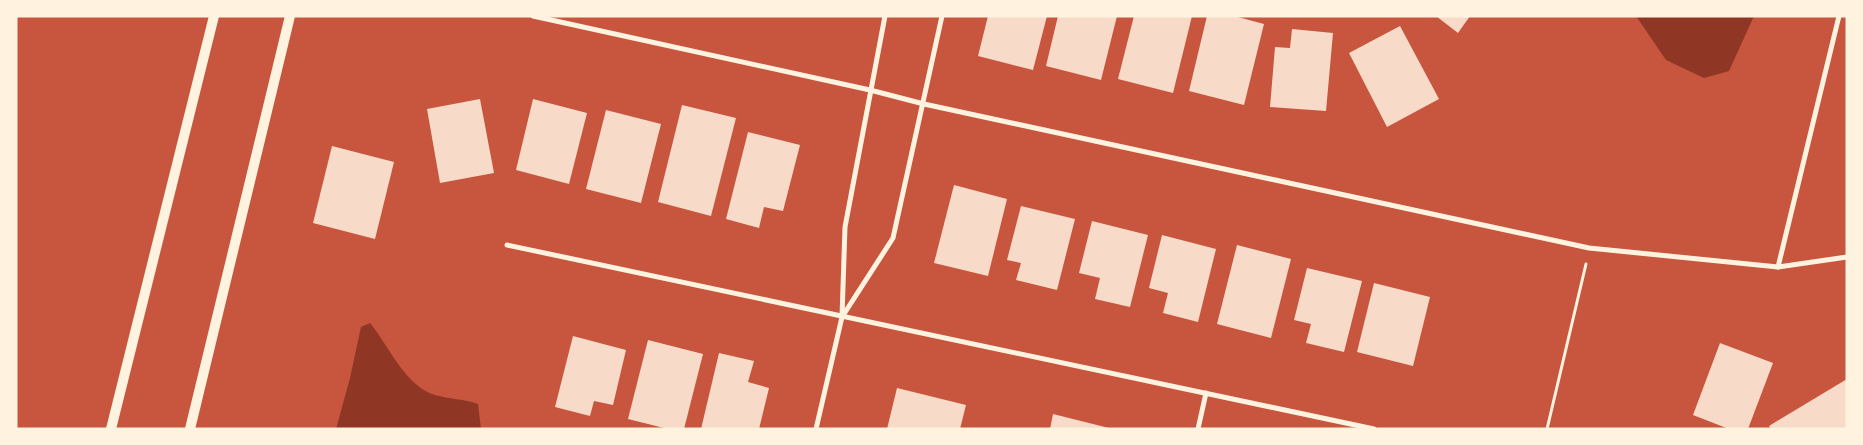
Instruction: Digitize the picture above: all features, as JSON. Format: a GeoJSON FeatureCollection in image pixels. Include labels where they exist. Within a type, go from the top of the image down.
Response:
{"type":"FeatureCollection","features":[{"type":"Feature","properties":{"kind":"main road"},"geometry":{"type":"LineString","coordinates":[[111,429],[214,16]]}},
{"type":"Feature","properties":{"kind":"main road"},"geometry":{"type":"LineString","coordinates":[[190,429],[290,16]]}},
{"type":"Feature","properties":{"kind":"street"},"geometry":{"type":"LineString","coordinates":[[533,16],[870,90],[924,104],[1589,248],[1778,267],[1847,257]]}},
{"type":"Feature","properties":{"kind":"street"},"geometry":{"type":"LineString","coordinates":[[816,429],[842,317],[845,227],[885,16]]}},
{"type":"Feature","properties":{"kind":"street"},"geometry":{"type":"LineString","coordinates":[[842,317],[893,238],[942,16]]}},
{"type":"Feature","properties":{"kind":"street"},"geometry":{"type":"LineString","coordinates":[[1778,267],[1839,16]]}},
{"type":"Feature","properties":{"kind":"street"},"geometry":{"type":"LineString","coordinates":[[507,245],[1374,429]]}},
{"type":"Feature","properties":{"kind":"street"},"geometry":{"type":"LineString","coordinates":[[1198,429],[1206,393]]}},
{"type":"Feature","properties":{"kind":"path"},"geometry":{"type":"LineString","coordinates":[[1547,429],[1589,248]]}},
{"type":"Feature","properties":{"kind":"shaded area"},"geometry":{"type":"Polygon","coordinates":[[[1636,16],[1754,16],[1729,71],[1704,78],[1666,60],[1636,16]]]}},
{"type":"Feature","properties":{"kind":"shaded area"},"geometry":{"type":"Polygon","coordinates":[[[370,323],[406,374],[424,390],[435,395],[478,404],[481,429],[336,429],[361,327],[370,323]]]}},
{"type":"Feature","properties":{"kind":"building"},"geometry":{"type":"Polygon","coordinates":[[[988,16],[1047,16],[1033,70],[978,56],[988,16]]]}},
{"type":"Feature","properties":{"kind":"building"},"geometry":{"type":"Polygon","coordinates":[[[1058,16],[1117,16],[1101,80],[1046,66],[1058,16]]]}},
{"type":"Feature","properties":{"kind":"building"},"geometry":{"type":"Polygon","coordinates":[[[1134,16],[1192,16],[1173,93],[1118,79],[1134,16]]]}},
{"type":"Feature","properties":{"kind":"building"},"geometry":{"type":"Polygon","coordinates":[[[1207,16],[1234,16],[1264,24],[1244,105],[1189,91],[1207,16]]]}},
{"type":"Feature","properties":{"kind":"building"},"geometry":{"type":"Polygon","coordinates":[[[1436,16],[1470,16],[1458,33],[1436,16]]]}},
{"type":"Feature","properties":{"kind":"building"},"geometry":{"type":"Polygon","coordinates":[[[1400,26],[1439,99],[1387,127],[1349,53],[1400,26]]]}},
{"type":"Feature","properties":{"kind":"building"},"geometry":{"type":"Polygon","coordinates":[[[1292,29],[1333,33],[1326,111],[1270,107],[1275,47],[1290,48],[1292,29]]]}},
{"type":"Feature","properties":{"kind":"building"},"geometry":{"type":"Polygon","coordinates":[[[480,99],[494,173],[440,183],[427,109],[480,99]]]}},
{"type":"Feature","properties":{"kind":"building"},"geometry":{"type":"Polygon","coordinates":[[[533,99],[587,113],[569,184],[516,170],[533,99]]]}},
{"type":"Feature","properties":{"kind":"building"},"geometry":{"type":"Polygon","coordinates":[[[682,105],[736,118],[711,216],[658,202],[682,105]]]}},
{"type":"Feature","properties":{"kind":"building"},"geometry":{"type":"Polygon","coordinates":[[[606,110],[661,124],[641,203],[586,189],[606,110]]]}},
{"type":"Feature","properties":{"kind":"building"},"geometry":{"type":"Polygon","coordinates":[[[748,132],[800,145],[783,211],[764,207],[759,228],[726,219],[748,132]]]}},
{"type":"Feature","properties":{"kind":"building"},"geometry":{"type":"Polygon","coordinates":[[[332,146],[394,162],[375,239],[313,223],[332,146]]]}},
{"type":"Feature","properties":{"kind":"building"},"geometry":{"type":"Polygon","coordinates":[[[954,185],[1007,199],[988,276],[934,263],[954,185]]]}},
{"type":"Feature","properties":{"kind":"building"},"geometry":{"type":"Polygon","coordinates":[[[1021,206],[1075,219],[1057,290],[1016,280],[1021,263],[1007,260],[1021,206]]]}},
{"type":"Feature","properties":{"kind":"building"},"geometry":{"type":"Polygon","coordinates":[[[1092,221],[1148,235],[1130,307],[1095,299],[1100,278],[1079,273],[1092,221]]]}},
{"type":"Feature","properties":{"kind":"building"},"geometry":{"type":"Polygon","coordinates":[[[1162,235],[1216,249],[1198,322],[1163,313],[1168,293],[1149,288],[1162,235]]]}},
{"type":"Feature","properties":{"kind":"building"},"geometry":{"type":"Polygon","coordinates":[[[1237,245],[1291,259],[1271,338],[1217,324],[1237,245]]]}},
{"type":"Feature","properties":{"kind":"building"},"geometry":{"type":"Polygon","coordinates":[[[1307,268],[1362,281],[1344,352],[1306,343],[1311,324],[1294,320],[1307,268]]]}},
{"type":"Feature","properties":{"kind":"building"},"geometry":{"type":"Polygon","coordinates":[[[1374,283],[1430,297],[1413,366],[1357,352],[1374,283]]]}},
{"type":"Feature","properties":{"kind":"building"},"geometry":{"type":"Polygon","coordinates":[[[573,336],[626,350],[613,405],[594,401],[590,416],[555,407],[573,336]]]}},
{"type":"Feature","properties":{"kind":"building"},"geometry":{"type":"Polygon","coordinates":[[[648,340],[703,354],[684,429],[668,429],[628,419],[648,340]]]}},
{"type":"Feature","properties":{"kind":"building"},"geometry":{"type":"Polygon","coordinates":[[[1720,343],[1773,363],[1748,429],[1729,429],[1693,415],[1720,343]]]}},
{"type":"Feature","properties":{"kind":"building"},"geometry":{"type":"Polygon","coordinates":[[[719,353],[754,361],[748,382],[769,388],[759,429],[701,429],[719,353]]]}},
{"type":"Feature","properties":{"kind":"building"},"geometry":{"type":"Polygon","coordinates":[[[1847,379],[1847,429],[1771,429],[1769,426],[1847,379]]]}},
{"type":"Feature","properties":{"kind":"building"},"geometry":{"type":"Polygon","coordinates":[[[897,388],[966,405],[960,429],[887,429],[897,388]]]}},
{"type":"Feature","properties":{"kind":"building"},"geometry":{"type":"Polygon","coordinates":[[[1053,414],[1109,428],[1109,429],[1050,429],[1053,414]]]}}]}
